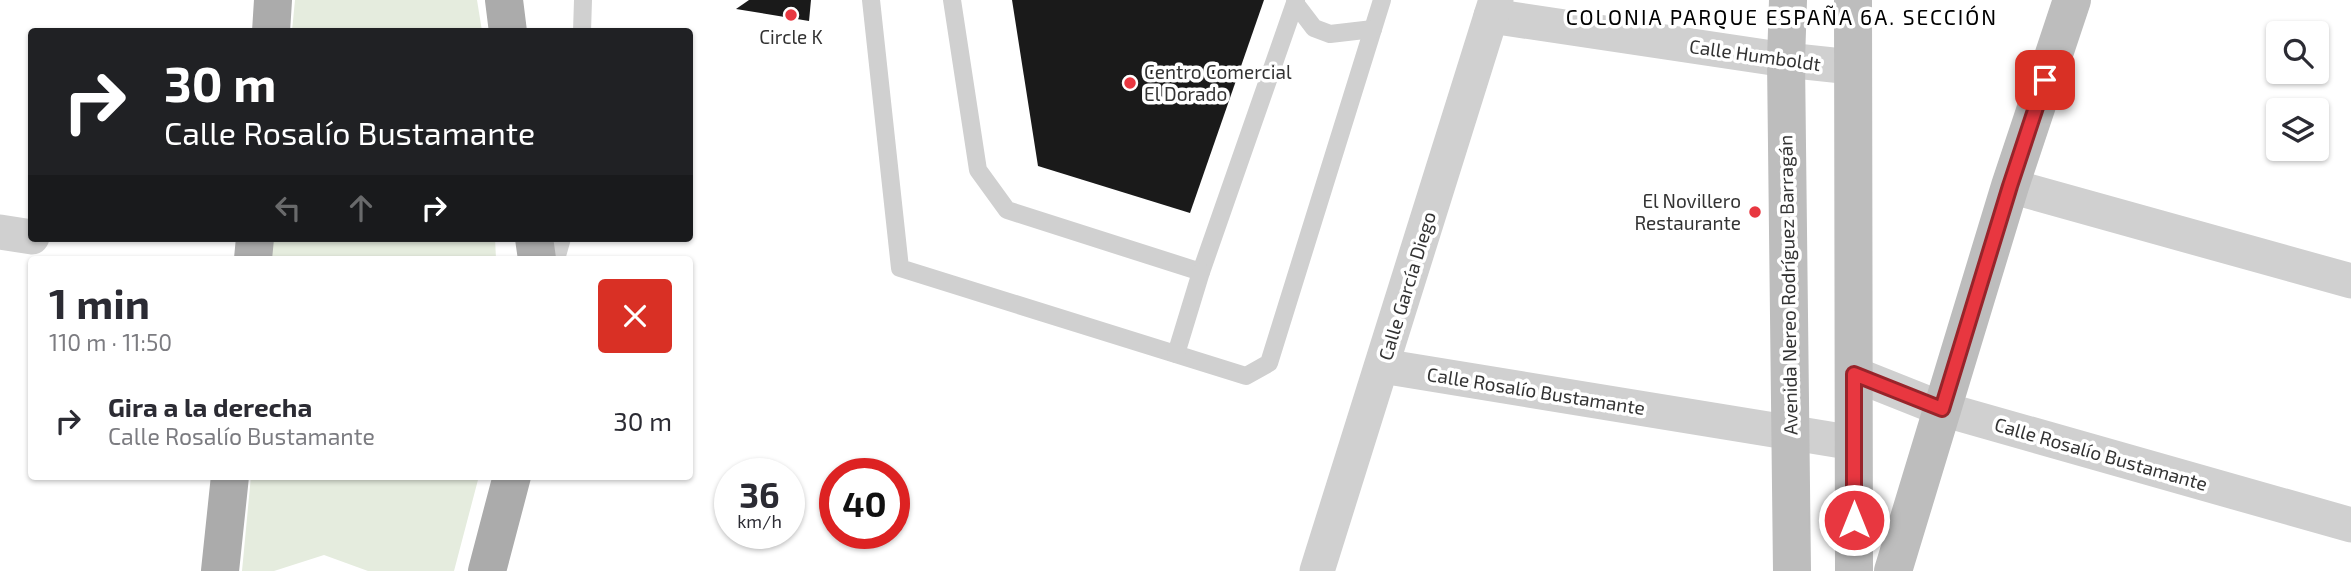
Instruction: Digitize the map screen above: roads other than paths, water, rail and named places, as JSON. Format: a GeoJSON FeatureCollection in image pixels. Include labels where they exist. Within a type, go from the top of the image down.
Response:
{"type":"FeatureCollection","features":[{"type":"Feature","properties":{"kind":"main road"},"geometry":{"type":"LineString","coordinates":[[271,28],[273,0]]}},
{"type":"Feature","properties":{"kind":"main road"},"geometry":{"type":"LineString","coordinates":[[504,0],[508,28]]}},
{"type":"Feature","properties":{"kind":"main road"},"geometry":{"type":"LineString","coordinates":[[220,571],[230,480]]}},
{"type":"Feature","properties":{"kind":"main road"},"geometry":{"type":"LineString","coordinates":[[486,571],[511,480]]}},
{"type":"Feature","properties":{"kind":"street","name":"Avenida Nereo Rodríguez Barragán"},"geometry":{"type":"LineString","coordinates":[[1788,0],[1786,60],[1791,571]]}},
{"type":"Feature","properties":{"kind":"street"},"geometry":{"type":"LineString","coordinates":[[1853,0],[1854,571]]}},
{"type":"Feature","properties":{"kind":"street"},"geometry":{"type":"LineString","coordinates":[[1893,571],[2010,186],[2072,0]]}},
{"type":"Feature","properties":{"kind":"street","name":"Calle Humboldt"},"geometry":{"type":"LineString","coordinates":[[1494,8],[1786,60],[1852,67]]}},
{"type":"Feature","properties":{"kind":"street","name":"Calle García Diego"},"geometry":{"type":"LineString","coordinates":[[1322,570],[1382,366],[1494,8]]}},
{"type":"Feature","properties":{"kind":"street"},"geometry":{"type":"LineString","coordinates":[[2010,186],[2351,281]]}},
{"type":"Feature","properties":{"kind":"street"},"geometry":{"type":"LineString","coordinates":[[0,232],[28,236]]}},
{"type":"Feature","properties":{"kind":"street","name":"Calle Rosalío Bustamante"},"geometry":{"type":"LineString","coordinates":[[1382,366],[1854,443]]}},
{"type":"Feature","properties":{"kind":"street","name":"Calle Rosalío Bustamante"},"geometry":{"type":"LineString","coordinates":[[1854,374],[1942,409],[2351,525]]}},
{"type":"Feature","properties":{"kind":"lane"},"geometry":{"type":"LineString","coordinates":[[582,28],[583,0]]}},
{"type":"Feature","properties":{"kind":"lane"},"geometry":{"type":"LineString","coordinates":[[871,0],[900,268],[1245,376],[1269,363],[1382,0]]}},
{"type":"Feature","properties":{"kind":"lane"},"geometry":{"type":"LineString","coordinates":[[952,0],[978,170],[1007,210],[1201,272]]}},
{"type":"Feature","properties":{"kind":"lane"},"geometry":{"type":"LineString","coordinates":[[1176,354],[1201,272],[1296,2]]}},
{"type":"Feature","properties":{"kind":"lane"},"geometry":{"type":"LineString","coordinates":[[1296,2],[1314,28],[1330,34],[1373,29]]}},
{"type":"Feature","properties":{"kind":"place","name":"Circle K"},"geometry":{"type":"Point","coordinates":[791,15]}},
{"type":"Feature","properties":{"kind":"place","name":"Centro Comercial El Dorado"},"geometry":{"type":"Point","coordinates":[1130,83]}},
{"type":"Feature","properties":{"kind":"place","name":"El Novillero Restaurante"},"geometry":{"type":"Point","coordinates":[1755,212]}},
{"type":"Feature","properties":{"kind":"district","name":"COLONIA PARQUE ESPAÑA 6A. SECCIÓN"},"geometry":{"type":"Point","coordinates":[1782,18]}}]}
